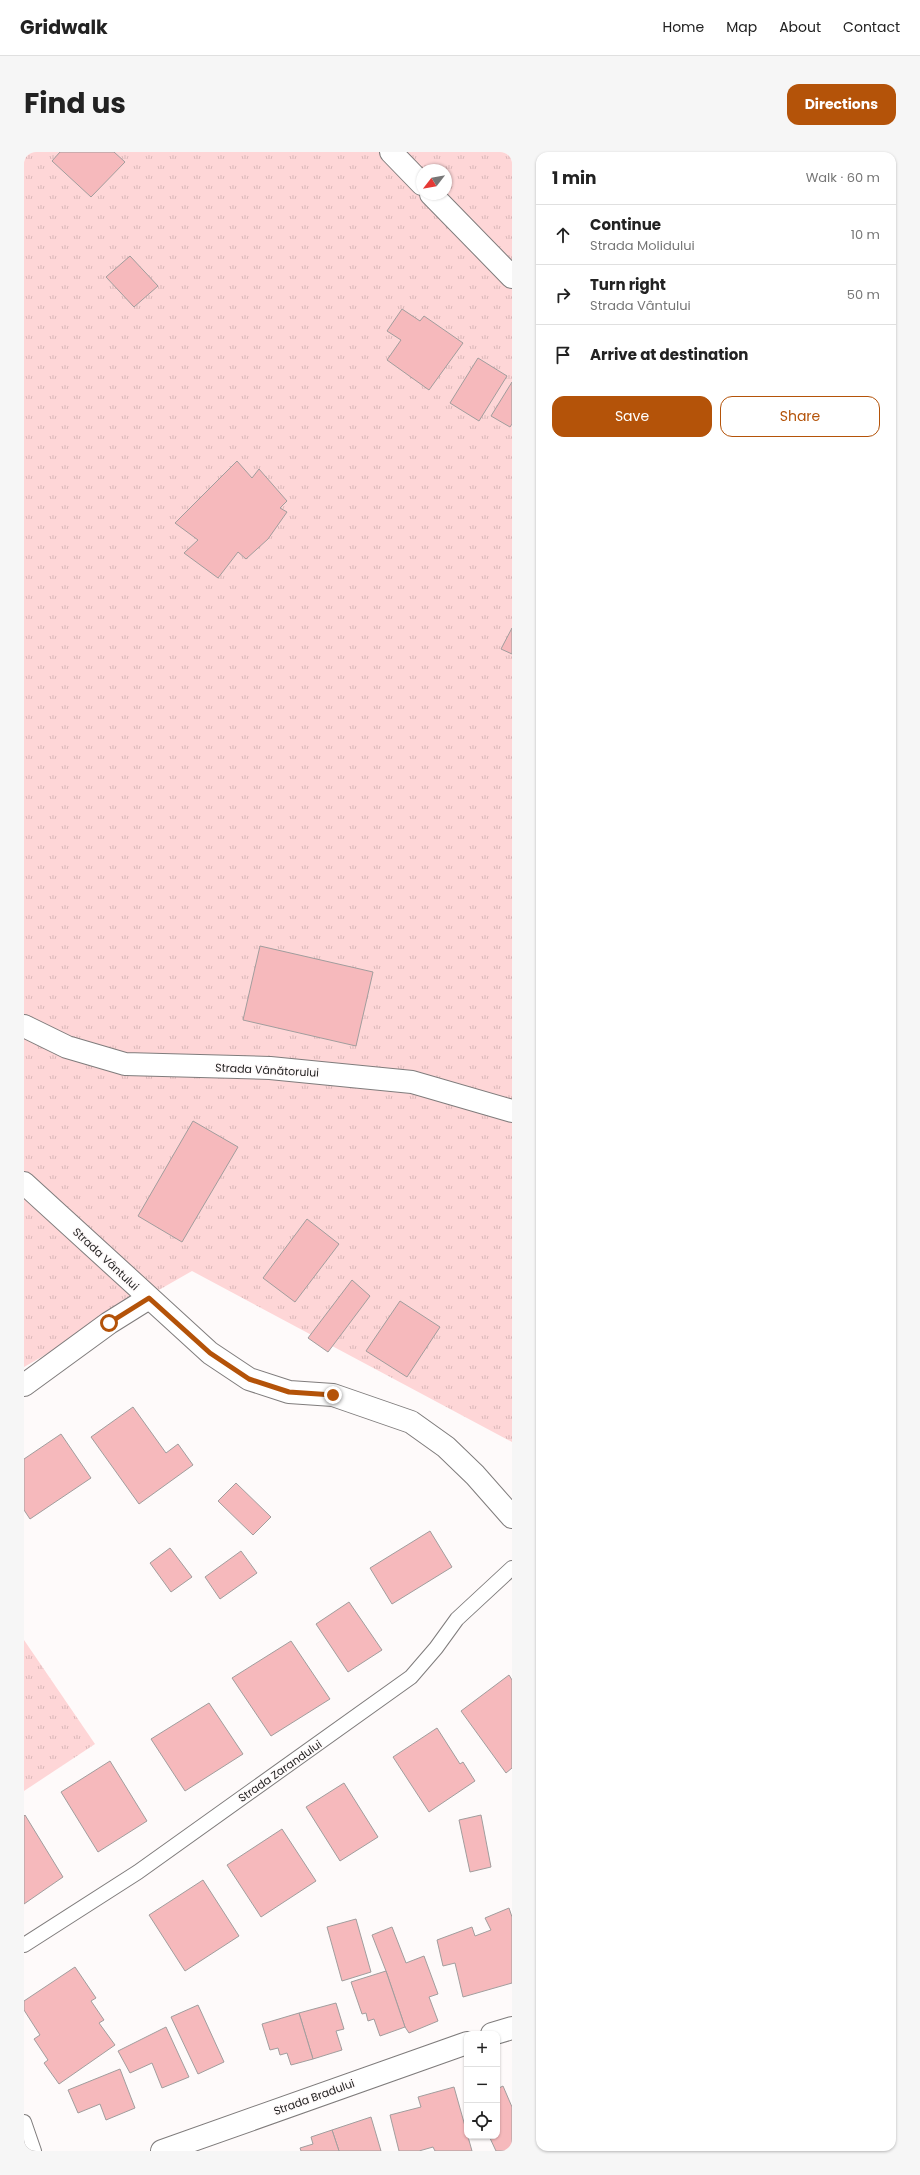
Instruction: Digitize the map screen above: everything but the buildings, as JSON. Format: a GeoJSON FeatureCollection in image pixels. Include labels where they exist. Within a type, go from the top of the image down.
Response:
{"type":"FeatureCollection","features":[{"type":"Feature","properties":{"kind":"street"},"geometry":{"type":"LineString","coordinates":[[391,152],[416,178]]}},
{"type":"Feature","properties":{"kind":"street"},"geometry":{"type":"LineString","coordinates":[[437,200],[512,277]]}},
{"type":"Feature","properties":{"kind":"street","name":"Strada Vânătorului"},"geometry":{"type":"LineString","coordinates":[[24,1026],[67,1047],[125,1064],[270,1068],[412,1082],[512,1112]]}},
{"type":"Feature","properties":{"kind":"street","name":"Strada Vântului"},"geometry":{"type":"LineString","coordinates":[[24,1183],[210,1353],[249,1379],[289,1392],[333,1395],[411,1422],[451,1452],[475,1475],[512,1517]]}},
{"type":"Feature","properties":{"kind":"street"},"geometry":{"type":"LineString","coordinates":[[24,1385],[109,1323],[149,1298]]}},
{"type":"Feature","properties":{"kind":"street"},"geometry":{"type":"LineString","coordinates":[[500,2032],[512,2028]]}},
{"type":"Feature","properties":{"kind":"street","name":"Strada Bradului"},"geometry":{"type":"LineString","coordinates":[[162,2151],[464,2044]]}},
{"type":"Feature","properties":{"kind":"lane","name":"Strada Zarandului"},"geometry":{"type":"LineString","coordinates":[[24,1945],[138,1872],[411,1677],[436,1648],[457,1619],[512,1568]]}},
{"type":"Feature","properties":{"kind":"lane"},"geometry":{"type":"LineString","coordinates":[[24,2122],[34,2151]]}},
{"type":"Feature","properties":{"kind":"green space"},"geometry":{"type":"Polygon","coordinates":[[[24,152],[512,152],[512,1442],[192,1271],[24,1367],[24,152]]]}},
{"type":"Feature","properties":{"kind":"green space"},"geometry":{"type":"Polygon","coordinates":[[[24,1640],[95,1744],[24,1791],[24,1640]]]}},
{"type":"Feature","properties":{"kind":"route"},"geometry":{"type":"LineString","coordinates":[[109,1323],[149,1298],[210,1353],[249,1379],[289,1392],[333,1395]]}}]}
